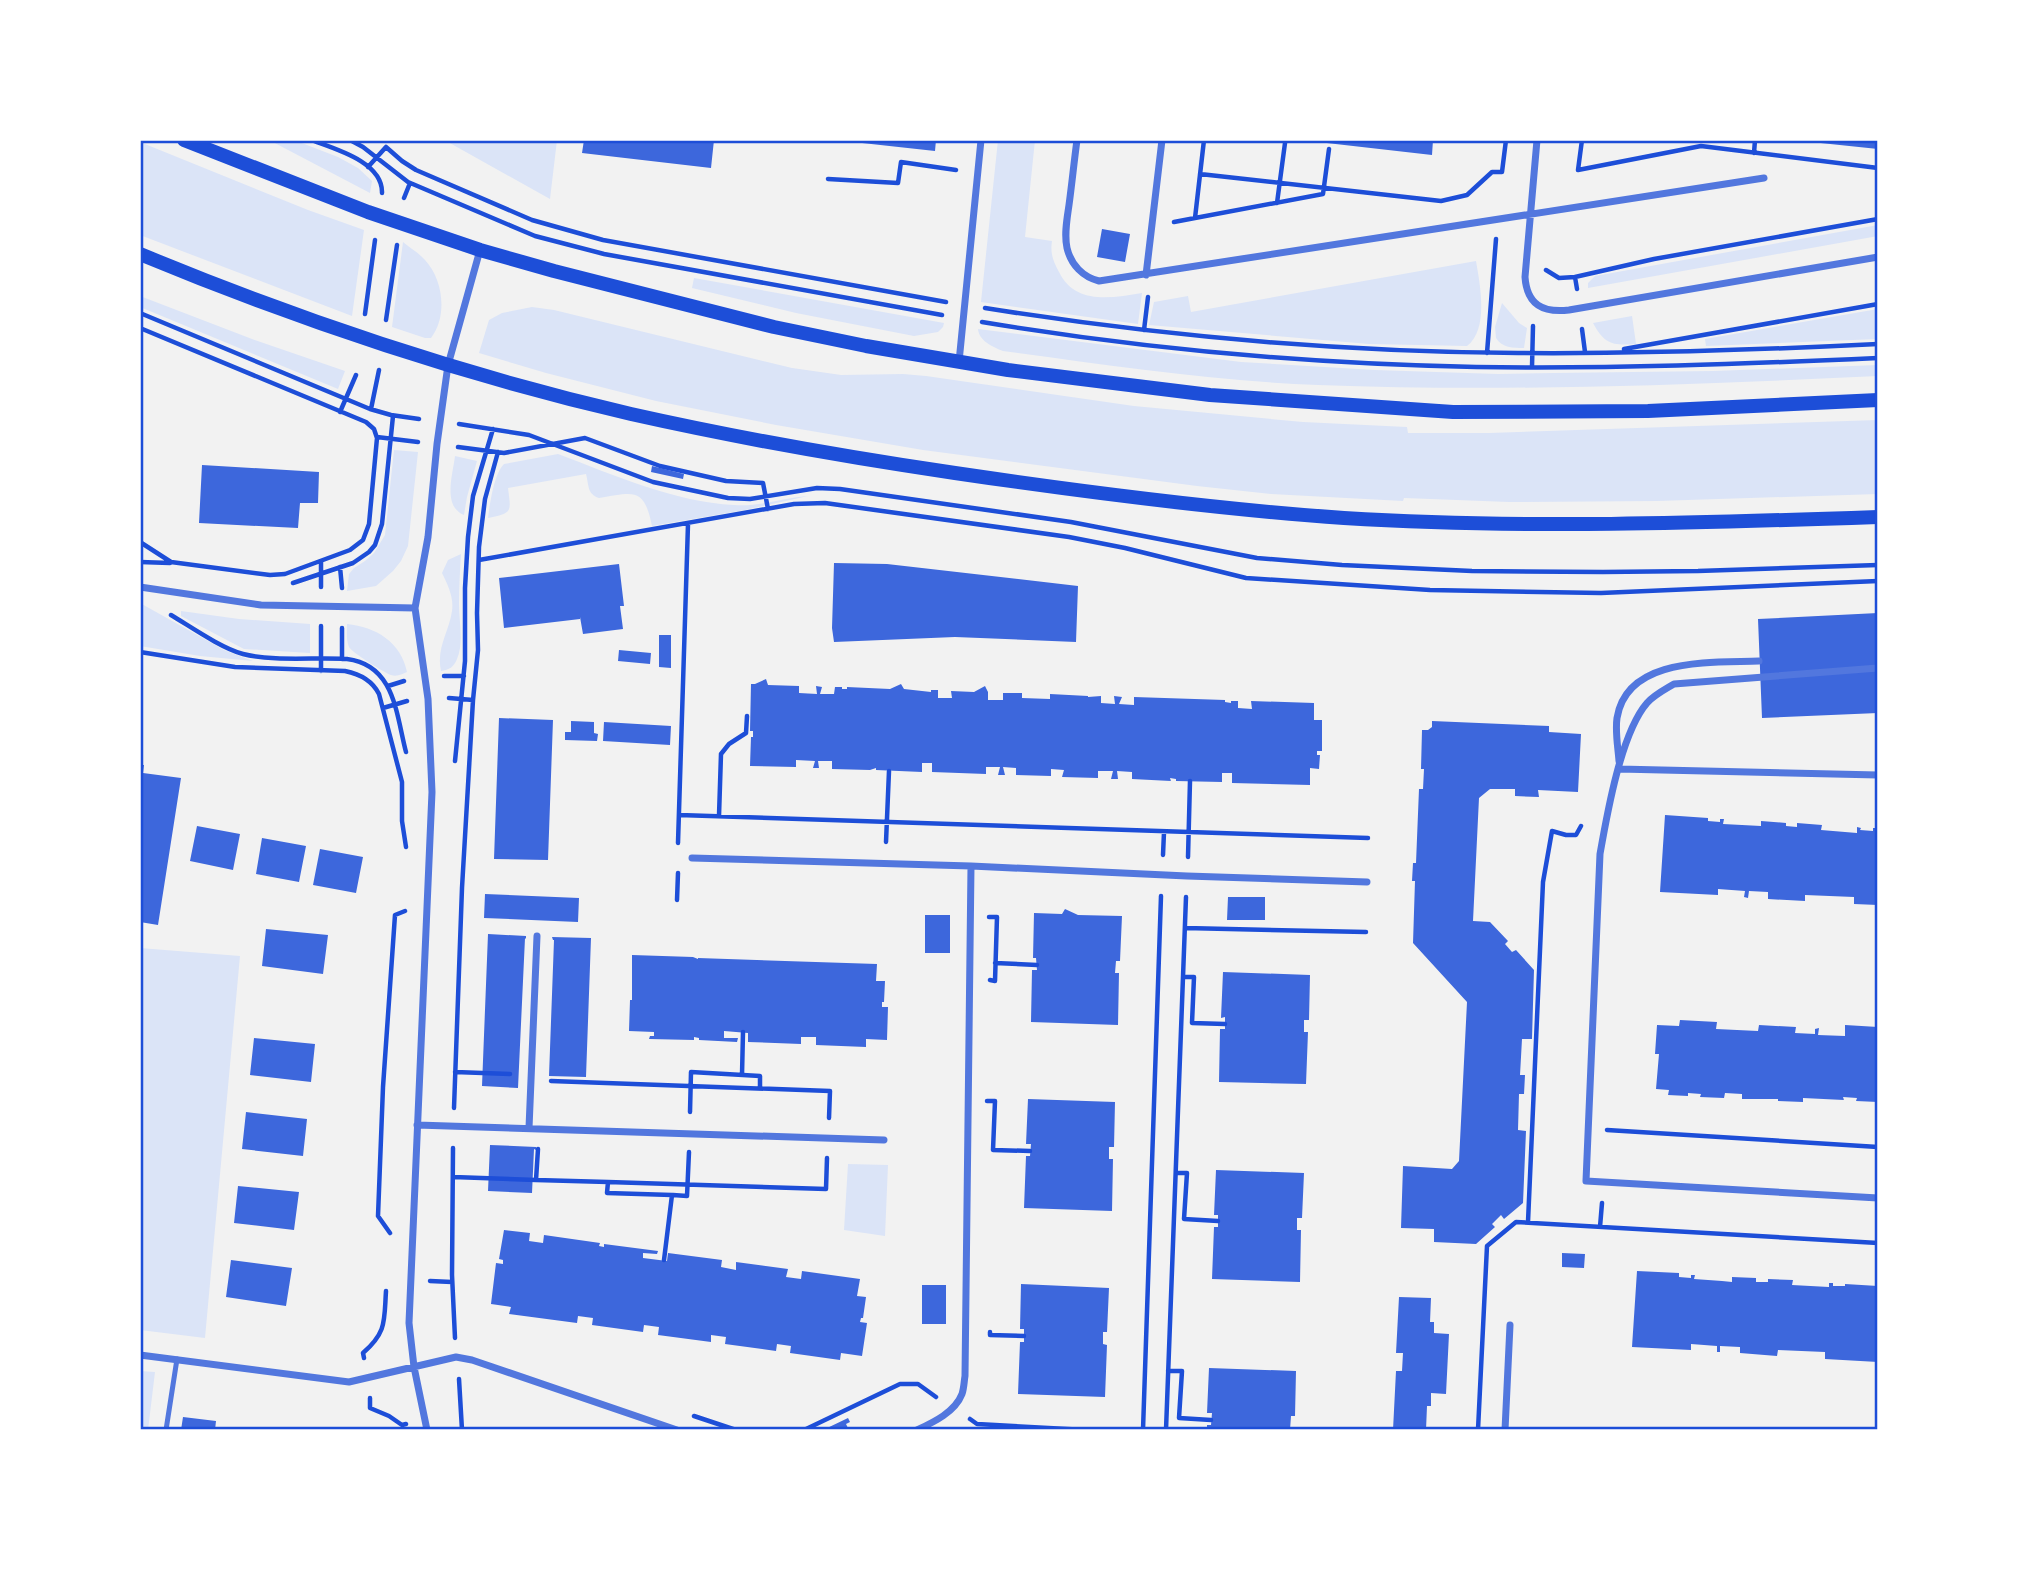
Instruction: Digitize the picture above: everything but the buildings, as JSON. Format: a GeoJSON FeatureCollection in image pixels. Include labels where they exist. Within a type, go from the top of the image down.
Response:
{"type":"FeatureCollection","features":[{"type":"Feature","properties":{"kind":"main road"},"geometry":{"type":"LineString","coordinates":[[184,140],[368,212],[480,250],[571,276],[736,318],[866,346],[1067,379],[1323,404],[1453,412],[1648,411],[1878,400]]}},
{"type":"Feature","properties":{"kind":"main road"},"geometry":{"type":"LineString","coordinates":[[140,254],[253,299],[366,339],[448,365],[615,410],[788,447],[1030,484],[1183,503],[1342,517],[1431,521],[1653,524],[1878,517]]}},
{"type":"Feature","properties":{"kind":"street"},"geometry":{"type":"LineString","coordinates":[[959,362],[981,140]]}},
{"type":"Feature","properties":{"kind":"street"},"geometry":{"type":"LineString","coordinates":[[1077,140],[1066,228],[1067,248],[1080,271],[1099,281],[1764,178]]}},
{"type":"Feature","properties":{"kind":"street"},"geometry":{"type":"LineString","coordinates":[[1146,275],[1162,140]]}},
{"type":"Feature","properties":{"kind":"street"},"geometry":{"type":"LineString","coordinates":[[1537,140],[1525,277],[1526,290],[1544,309],[1555,312],[1878,257]]}},
{"type":"Feature","properties":{"kind":"street"},"geometry":{"type":"LineString","coordinates":[[427,1430],[414,1367],[409,1306],[432,792],[428,699],[415,608],[428,537],[448,365],[480,250]]}},
{"type":"Feature","properties":{"kind":"street"},"geometry":{"type":"LineString","coordinates":[[140,587],[261,605],[415,608]]}},
{"type":"Feature","properties":{"kind":"street"},"geometry":{"type":"LineString","coordinates":[[1619,769],[1617,718],[1628,690],[1643,678],[1683,665],[1759,660]]}},
{"type":"Feature","properties":{"kind":"street"},"geometry":{"type":"LineString","coordinates":[[1878,668],[1674,684],[1646,704],[1635,723],[1619,769],[1600,854],[1586,1181],[1878,1198]]}},
{"type":"Feature","properties":{"kind":"street"},"geometry":{"type":"LineString","coordinates":[[1619,769],[1878,775]]}},
{"type":"Feature","properties":{"kind":"street"},"geometry":{"type":"LineString","coordinates":[[692,858],[1367,882]]}},
{"type":"Feature","properties":{"kind":"street"},"geometry":{"type":"LineString","coordinates":[[917,1430],[937,1421],[952,1408],[962,1395],[965,1376],[971,866]]}},
{"type":"Feature","properties":{"kind":"street"},"geometry":{"type":"LineString","coordinates":[[529,1128],[537,936]]}},
{"type":"Feature","properties":{"kind":"street"},"geometry":{"type":"LineString","coordinates":[[417,1125],[884,1140]]}},
{"type":"Feature","properties":{"kind":"street"},"geometry":{"type":"LineString","coordinates":[[1505,1430],[1510,1325]]}},
{"type":"Feature","properties":{"kind":"street"},"geometry":{"type":"LineString","coordinates":[[140,1355],[349,1382],[456,1357],[472,1360],[677,1430]]}},
{"type":"Feature","properties":{"kind":"lane"},"geometry":{"type":"LineString","coordinates":[[166,1430],[177,1359]]}},
{"type":"Feature","properties":{"kind":"path"},"geometry":{"type":"LineString","coordinates":[[312,140],[363,163],[381,181],[381,198]]}},
{"type":"Feature","properties":{"kind":"path"},"geometry":{"type":"LineString","coordinates":[[350,140],[411,183],[530,234],[604,254],[963,319],[1094,338],[1218,352],[1366,362],[1532,368],[1732,365],[1878,358]]}},
{"type":"Feature","properties":{"kind":"path"},"geometry":{"type":"LineString","coordinates":[[1195,218],[1204,140]]}},
{"type":"Feature","properties":{"kind":"path"},"geometry":{"type":"LineString","coordinates":[[1200,174],[1441,201],[1467,195],[1492,172],[1502,172],[1506,140]]}},
{"type":"Feature","properties":{"kind":"path"},"geometry":{"type":"LineString","coordinates":[[1582,140],[1578,170],[1701,146],[1878,168]]}},
{"type":"Feature","properties":{"kind":"path"},"geometry":{"type":"LineString","coordinates":[[1754,153],[1755,140]]}},
{"type":"Feature","properties":{"kind":"path"},"geometry":{"type":"LineString","coordinates":[[1276,203],[1285,143]]}},
{"type":"Feature","properties":{"kind":"path"},"geometry":{"type":"LineString","coordinates":[[1167,223],[1323,194],[1329,149]]}},
{"type":"Feature","properties":{"kind":"path"},"geometry":{"type":"LineString","coordinates":[[828,180],[898,183],[901,162],[957,170]]}},
{"type":"Feature","properties":{"kind":"path"},"geometry":{"type":"LineString","coordinates":[[402,205],[411,183]]}},
{"type":"Feature","properties":{"kind":"path"},"geometry":{"type":"LineString","coordinates":[[1575,277],[1654,259],[1878,219]]}},
{"type":"Feature","properties":{"kind":"path"},"geometry":{"type":"LineString","coordinates":[[1487,353],[1497,220]]}},
{"type":"Feature","properties":{"kind":"path"},"geometry":{"type":"LineString","coordinates":[[364,319],[376,234]]}},
{"type":"Feature","properties":{"kind":"path"},"geometry":{"type":"LineString","coordinates":[[386,326],[397,242]]}},
{"type":"Feature","properties":{"kind":"path"},"geometry":{"type":"LineString","coordinates":[[1532,299],[1532,368]]}},
{"type":"Feature","properties":{"kind":"path"},"geometry":{"type":"LineString","coordinates":[[1610,352],[1878,304]]}},
{"type":"Feature","properties":{"kind":"path"},"geometry":{"type":"LineString","coordinates":[[1143,330],[1146,312]]}},
{"type":"Feature","properties":{"kind":"path"},"geometry":{"type":"LineString","coordinates":[[140,313],[370,409],[415,419]]}},
{"type":"Feature","properties":{"kind":"path"},"geometry":{"type":"LineString","coordinates":[[140,328],[341,412],[369,425],[377,436],[369,524],[366,535],[350,550],[285,574],[270,575],[174,563],[140,562]]}},
{"type":"Feature","properties":{"kind":"path"},"geometry":{"type":"LineString","coordinates":[[341,412],[356,374]]}},
{"type":"Feature","properties":{"kind":"path"},"geometry":{"type":"LineString","coordinates":[[370,409],[377,382]]}},
{"type":"Feature","properties":{"kind":"path"},"geometry":{"type":"LineString","coordinates":[[342,592],[340,567],[358,561],[369,552],[380,533],[393,416]]}},
{"type":"Feature","properties":{"kind":"path"},"geometry":{"type":"LineString","coordinates":[[471,426],[528,435],[634,475],[734,499],[810,489],[841,489],[1071,522],[1257,558],[1472,571],[1698,572],[1878,565]]}},
{"type":"Feature","properties":{"kind":"path"},"geometry":{"type":"LineString","coordinates":[[441,677],[464,676],[468,537],[474,496],[493,429]]}},
{"type":"Feature","properties":{"kind":"path"},"geometry":{"type":"LineString","coordinates":[[377,436],[419,442]]}},
{"type":"Feature","properties":{"kind":"path"},"geometry":{"type":"LineString","coordinates":[[458,447],[504,453],[585,438],[660,466],[726,481],[763,483],[768,509]]}},
{"type":"Feature","properties":{"kind":"path"},"geometry":{"type":"LineString","coordinates":[[462,1430],[453,1282],[453,1126],[462,888],[472,700],[478,650],[479,560],[485,499],[498,452]]}},
{"type":"Feature","properties":{"kind":"path"},"geometry":{"type":"LineString","coordinates":[[479,560],[805,503],[834,504],[1069,537],[1246,578],[1430,590],[1601,593],[1878,581]]}},
{"type":"Feature","properties":{"kind":"path"},"geometry":{"type":"LineString","coordinates":[[678,851],[688,524]]}},
{"type":"Feature","properties":{"kind":"path"},"geometry":{"type":"LineString","coordinates":[[140,542],[174,563]]}},
{"type":"Feature","properties":{"kind":"path"},"geometry":{"type":"LineString","coordinates":[[321,561],[321,591]]}},
{"type":"Feature","properties":{"kind":"path"},"geometry":{"type":"LineString","coordinates":[[162,610],[242,654],[359,661],[383,677],[388,686],[410,680]]}},
{"type":"Feature","properties":{"kind":"path"},"geometry":{"type":"LineString","coordinates":[[321,623],[321,671]]}},
{"type":"Feature","properties":{"kind":"path"},"geometry":{"type":"LineString","coordinates":[[342,623],[342,659]]}},
{"type":"Feature","properties":{"kind":"path"},"geometry":{"type":"LineString","coordinates":[[140,652],[235,667],[349,672],[367,680],[377,690],[402,782],[402,821],[407,859]]}},
{"type":"Feature","properties":{"kind":"path"},"geometry":{"type":"LineString","coordinates":[[444,698],[472,700]]}},
{"type":"Feature","properties":{"kind":"path"},"geometry":{"type":"LineString","coordinates":[[383,708],[412,700]]}},
{"type":"Feature","properties":{"kind":"path"},"geometry":{"type":"LineString","coordinates":[[719,816],[721,754],[729,744],[746,733],[747,716]]}},
{"type":"Feature","properties":{"kind":"path"},"geometry":{"type":"LineString","coordinates":[[886,864],[889,771]]}},
{"type":"Feature","properties":{"kind":"path"},"geometry":{"type":"LineString","coordinates":[[1166,1430],[1190,781]]}},
{"type":"Feature","properties":{"kind":"path"},"geometry":{"type":"LineString","coordinates":[[679,815],[1368,838]]}},
{"type":"Feature","properties":{"kind":"path"},"geometry":{"type":"LineString","coordinates":[[1143,1430],[1164,832]]}},
{"type":"Feature","properties":{"kind":"path"},"geometry":{"type":"LineString","coordinates":[[677,900],[678,863]]}},
{"type":"Feature","properties":{"kind":"path"},"geometry":{"type":"LineString","coordinates":[[389,1243],[390,1231],[378,1216],[383,1087],[395,915],[405,912],[406,899]]}},
{"type":"Feature","properties":{"kind":"path"},"geometry":{"type":"LineString","coordinates":[[1185,928],[1366,932]]}},
{"type":"Feature","properties":{"kind":"path"},"geometry":{"type":"LineString","coordinates":[[995,963],[1037,965]]}},
{"type":"Feature","properties":{"kind":"path"},"geometry":{"type":"LineString","coordinates":[[1183,977],[1194,977],[1192,1023],[1225,1024]]}},
{"type":"Feature","properties":{"kind":"path"},"geometry":{"type":"LineString","coordinates":[[743,1032],[742,1075],[760,1076],[760,1088]]}},
{"type":"Feature","properties":{"kind":"path"},"geometry":{"type":"LineString","coordinates":[[455,1072],[500,1074]]}},
{"type":"Feature","properties":{"kind":"path"},"geometry":{"type":"LineString","coordinates":[[983,1101],[995,1101],[993,1150],[1030,1151]]}},
{"type":"Feature","properties":{"kind":"path"},"geometry":{"type":"LineString","coordinates":[[1606,1129],[1878,1147]]}},
{"type":"Feature","properties":{"kind":"path"},"geometry":{"type":"LineString","coordinates":[[1176,1173],[1187,1173],[1184,1219],[1218,1221]]}},
{"type":"Feature","properties":{"kind":"path"},"geometry":{"type":"LineString","coordinates":[[453,1177],[536,1180]]}},
{"type":"Feature","properties":{"kind":"path"},"geometry":{"type":"LineString","coordinates":[[673,1195],[687,1196]]}},
{"type":"Feature","properties":{"kind":"path"},"geometry":{"type":"LineString","coordinates":[[1478,1430],[1486,1246],[1516,1222],[1878,1243]]}},
{"type":"Feature","properties":{"kind":"path"},"geometry":{"type":"LineString","coordinates":[[387,1279],[383,1326],[376,1342],[363,1353],[369,1377],[370,1408],[402,1425],[424,1419]]}},
{"type":"Feature","properties":{"kind":"path"},"geometry":{"type":"LineString","coordinates":[[425,1281],[453,1282]]}},
{"type":"Feature","properties":{"kind":"path"},"geometry":{"type":"LineString","coordinates":[[1168,1371],[1182,1371],[1179,1418],[1211,1420]]}},
{"type":"Feature","properties":{"kind":"shaded area"},"geometry":{"type":"Polygon","coordinates":[[[269,140],[294,140],[338,157],[358,168],[372,181],[370,193],[269,140]]]}},
{"type":"Feature","properties":{"kind":"shaded area"},"geometry":{"type":"Polygon","coordinates":[[[443,140],[557,140],[550,199],[448,142],[443,140]]]}},
{"type":"Feature","properties":{"kind":"shaded area"},"geometry":{"type":"Polygon","coordinates":[[[998,140],[1035,140],[1025,237],[1052,241],[1055,264],[1066,283],[1074,290],[1095,297],[1142,293],[1138,324],[981,302],[998,140]]]}},
{"type":"Feature","properties":{"kind":"shaded area"},"geometry":{"type":"Polygon","coordinates":[[[140,142],[364,230],[352,316],[140,235],[140,142]]]}},
{"type":"Feature","properties":{"kind":"shaded area"},"geometry":{"type":"Polygon","coordinates":[[[1878,225],[1878,236],[1588,288],[1588,283],[1595,276],[1878,225]]]}},
{"type":"Feature","properties":{"kind":"shaded area"},"geometry":{"type":"Polygon","coordinates":[[[403,242],[425,260],[439,287],[440,319],[431,338],[392,327],[403,242]]]}},
{"type":"Feature","properties":{"kind":"shaded area"},"geometry":{"type":"Polygon","coordinates":[[[1476,261],[1481,318],[1474,338],[1467,346],[1369,344],[1149,325],[1154,302],[1188,296],[1191,312],[1476,261]]]}},
{"type":"Feature","properties":{"kind":"shaded area"},"geometry":{"type":"Polygon","coordinates":[[[694,278],[944,323],[938,332],[914,336],[796,313],[692,288],[694,278]]]}},
{"type":"Feature","properties":{"kind":"shaded area"},"geometry":{"type":"Polygon","coordinates":[[[140,296],[345,371],[338,389],[140,307],[140,296]]]}},
{"type":"Feature","properties":{"kind":"shaded area"},"geometry":{"type":"Polygon","coordinates":[[[1502,303],[1519,323],[1527,328],[1524,348],[1505,346],[1496,338],[1495,327],[1502,303]]]}},
{"type":"Feature","properties":{"kind":"shaded area"},"geometry":{"type":"Polygon","coordinates":[[[532,307],[554,310],[792,368],[841,375],[926,376],[1134,406],[1303,422],[1407,427],[1408,433],[1489,433],[1878,420],[1878,494],[1657,501],[1509,502],[1404,498],[1403,501],[1271,494],[923,450],[656,401],[479,353],[489,320],[502,313],[532,307]]]}},
{"type":"Feature","properties":{"kind":"shaded area"},"geometry":{"type":"Polygon","coordinates":[[[1878,309],[1878,339],[1706,346],[1705,339],[1878,309]]]}},
{"type":"Feature","properties":{"kind":"shaded area"},"geometry":{"type":"Polygon","coordinates":[[[1632,316],[1636,344],[1621,345],[1610,342],[1593,323],[1632,316]]]}},
{"type":"Feature","properties":{"kind":"shaded area"},"geometry":{"type":"Polygon","coordinates":[[[978,329],[1241,362],[1375,370],[1498,374],[1878,365],[1878,376],[1528,388],[1279,383],[1160,372],[1003,351],[984,340],[978,329]]]}},
{"type":"Feature","properties":{"kind":"shaded area"},"geometry":{"type":"Polygon","coordinates":[[[394,450],[418,452],[408,546],[393,571],[376,586],[347,591],[349,574],[374,553],[385,535],[394,450]]]}},
{"type":"Feature","properties":{"kind":"shaded area"},"geometry":{"type":"Polygon","coordinates":[[[558,454],[667,493],[712,503],[753,505],[808,496],[652,526],[641,498],[629,494],[599,498],[590,492],[586,474],[508,488],[510,507],[506,513],[488,518],[495,482],[504,464],[558,454]]]}},
{"type":"Feature","properties":{"kind":"shaded area"},"geometry":{"type":"Polygon","coordinates":[[[455,456],[477,461],[464,515],[457,511],[451,497],[455,456]]]}},
{"type":"Feature","properties":{"kind":"shaded area"},"geometry":{"type":"Polygon","coordinates":[[[461,554],[459,653],[449,669],[441,671],[440,655],[452,606],[450,592],[442,573],[448,560],[461,554]]]}},
{"type":"Feature","properties":{"kind":"shaded area"},"geometry":{"type":"Polygon","coordinates":[[[140,603],[224,650],[253,661],[140,646],[140,603]]]}},
{"type":"Feature","properties":{"kind":"shaded area"},"geometry":{"type":"Polygon","coordinates":[[[181,611],[239,619],[310,624],[310,653],[244,649],[181,616],[181,611]]]}},
{"type":"Feature","properties":{"kind":"shaded area"},"geometry":{"type":"Polygon","coordinates":[[[347,624],[368,629],[386,638],[399,652],[407,672],[391,675],[351,650],[347,624]]]}},
{"type":"Feature","properties":{"kind":"shaded area"},"geometry":{"type":"Polygon","coordinates":[[[140,948],[240,956],[205,1338],[140,1330],[140,948]]]}},
{"type":"Feature","properties":{"kind":"shaded area"},"geometry":{"type":"Polygon","coordinates":[[[848,1164],[888,1165],[885,1236],[844,1230],[848,1164]]]}},
{"type":"Feature","properties":{"kind":"shaded area"},"geometry":{"type":"Polygon","coordinates":[[[140,1371],[155,1372],[148,1430],[140,1430],[140,1371]]]}}]}
